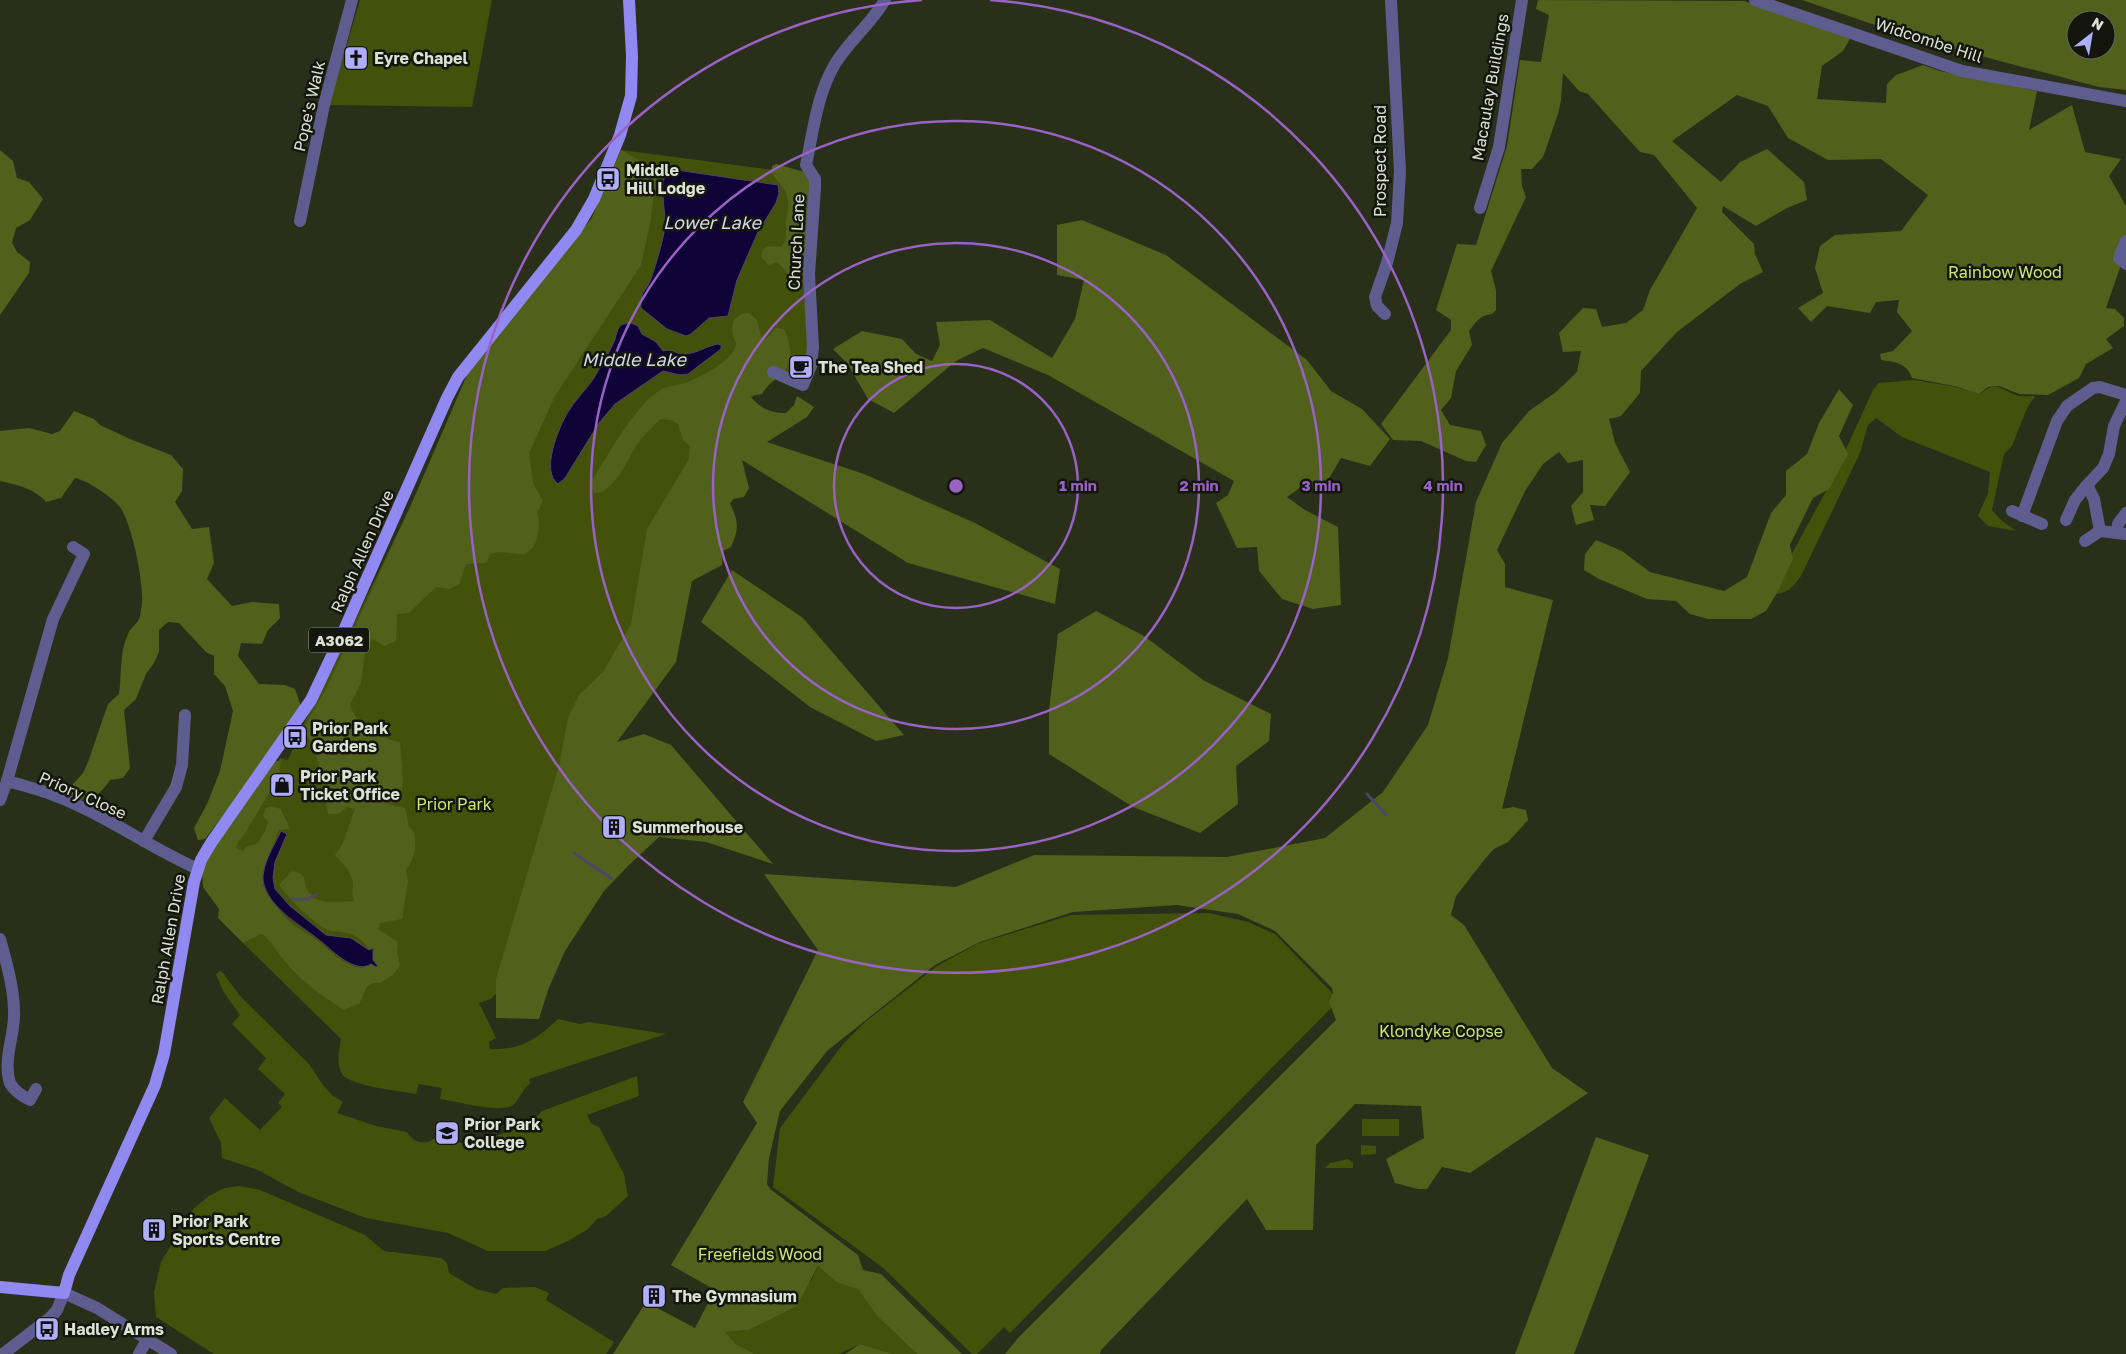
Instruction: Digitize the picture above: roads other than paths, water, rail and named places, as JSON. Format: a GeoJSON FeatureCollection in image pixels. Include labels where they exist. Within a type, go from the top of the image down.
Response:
{"type":"FeatureCollection","features":[{"type":"Feature","properties":{"kind":"main road","name":"Ralph Allen Drive"},"geometry":{"type":"LineString","coordinates":[[64,1293],[69,1275],[155,1086],[164,1054],[194,882],[198,869],[211,843],[310,700],[345,628],[447,398],[458,378],[576,230],[594,199],[620,135],[630,96],[632,56],[629,0]]}},
{"type":"Feature","properties":{"kind":"main road"},"geometry":{"type":"LineString","coordinates":[[0,1287],[64,1293]]}},
{"type":"Feature","properties":{"kind":"street","name":"Pope's Walk"},"geometry":{"type":"LineString","coordinates":[[300,221],[324,105],[352,0]]}},
{"type":"Feature","properties":{"kind":"street","name":"Church Lane"},"geometry":{"type":"LineString","coordinates":[[773,372],[803,385],[811,366],[813,347],[809,274],[815,179],[806,165],[825,85],[836,63],[875,16],[885,0]]}},
{"type":"Feature","properties":{"kind":"street","name":"Prospect Road"},"geometry":{"type":"LineString","coordinates":[[1385,314],[1376,306],[1375,296],[1387,263],[1397,223],[1400,171],[1391,0]]}},
{"type":"Feature","properties":{"kind":"street","name":"Macaulay Buildings"},"geometry":{"type":"LineString","coordinates":[[1480,208],[1498,147],[1522,0]]}},
{"type":"Feature","properties":{"kind":"street","name":"Widcombe Hill"},"geometry":{"type":"LineString","coordinates":[[1755,0],[1962,71],[2126,101]]}},
{"type":"Feature","properties":{"kind":"street"},"geometry":{"type":"LineString","coordinates":[[2122,261],[2126,241]]}},
{"type":"Feature","properties":{"kind":"street"},"geometry":{"type":"LineString","coordinates":[[2042,524],[2017,514],[2057,422],[2067,406],[2093,388],[2100,388],[2126,396]]}},
{"type":"Feature","properties":{"kind":"street"},"geometry":{"type":"LineString","coordinates":[[2066,520],[2075,500],[2103,468],[2109,454],[2114,426],[2126,401]]}},
{"type":"Feature","properties":{"kind":"street"},"geometry":{"type":"LineString","coordinates":[[2087,485],[2094,500],[2100,531]]}},
{"type":"Feature","properties":{"kind":"street"},"geometry":{"type":"LineString","coordinates":[[2085,541],[2100,531],[2121,532],[2118,524],[2126,514]]}},
{"type":"Feature","properties":{"kind":"street"},"geometry":{"type":"LineString","coordinates":[[0,800],[53,619],[84,554],[73,547]]}},
{"type":"Feature","properties":{"kind":"street"},"geometry":{"type":"LineString","coordinates":[[144,842],[176,787],[182,765],[178,730],[185,715]]}},
{"type":"Feature","properties":{"kind":"street","name":"Priory Close"},"geometry":{"type":"LineString","coordinates":[[7,781],[51,794],[198,869]]}},
{"type":"Feature","properties":{"kind":"street"},"geometry":{"type":"LineString","coordinates":[[0,939],[13,999],[14,1018],[8,1064],[10,1082],[14,1089],[30,1100],[36,1089]]}},
{"type":"Feature","properties":{"kind":"street"},"geometry":{"type":"LineString","coordinates":[[3,1354],[51,1317],[57,1310],[64,1293],[97,1308],[171,1354]]}},
{"type":"Feature","properties":{"kind":"street"},"geometry":{"type":"LineString","coordinates":[[139,1354],[147,1340]]}},
{"type":"Feature","properties":{"kind":"water","name":"Lower Lake"},"geometry":{"type":"Polygon","coordinates":[[[670,169],[778,185],[779,193],[776,203],[758,232],[737,280],[728,316],[709,318],[691,334],[686,336],[667,329],[641,308],[642,297],[652,276],[664,234],[663,188],[666,174],[670,169]]]}},
{"type":"Feature","properties":{"kind":"water","name":"Middle Lake"},"geometry":{"type":"Polygon","coordinates":[[[631,323],[638,326],[642,334],[656,342],[663,351],[669,350],[686,354],[718,344],[721,345],[721,349],[688,374],[680,375],[663,371],[615,404],[599,423],[565,478],[558,484],[553,478],[551,459],[556,438],[564,419],[594,378],[614,342],[620,326],[631,323]]]}},
{"type":"Feature","properties":{"kind":"water"},"geometry":{"type":"Polygon","coordinates":[[[281,831],[287,834],[275,862],[273,878],[275,889],[290,906],[326,935],[351,938],[369,950],[373,948],[373,960],[378,966],[376,967],[371,964],[357,966],[343,959],[287,916],[273,902],[263,879],[265,865],[281,831]]]}},
{"type":"Feature","properties":{"kind":"waterway"},"geometry":{"type":"LineString","coordinates":[[1367,794],[1386,815]]}},
{"type":"Feature","properties":{"kind":"waterway"},"geometry":{"type":"LineString","coordinates":[[574,853],[612,879]]}},
{"type":"Feature","properties":{"kind":"waterway"},"geometry":{"type":"LineString","coordinates":[[292,899],[308,899],[317,894]]}},
{"type":"Feature","properties":{"kind":"place","name":"Eyre Chapel"},"geometry":{"type":"Point","coordinates":[356,58]}},
{"type":"Feature","properties":{"kind":"place","name":"Middle Hill Lodge"},"geometry":{"type":"Point","coordinates":[608,179]}},
{"type":"Feature","properties":{"kind":"place","name":"The Tea Shed"},"geometry":{"type":"Point","coordinates":[801,367]}},
{"type":"Feature","properties":{"kind":"place","name":"Prior Park Gardens"},"geometry":{"type":"Point","coordinates":[295,737]}},
{"type":"Feature","properties":{"kind":"place","name":"Prior Park Ticket Office"},"geometry":{"type":"Point","coordinates":[282,785]}},
{"type":"Feature","properties":{"kind":"place","name":"Summerhouse"},"geometry":{"type":"Point","coordinates":[614,827]}},
{"type":"Feature","properties":{"kind":"place","name":"Prior Park College"},"geometry":{"type":"Point","coordinates":[447,1133]}},
{"type":"Feature","properties":{"kind":"place","name":"Prior Park Sports Centre"},"geometry":{"type":"Point","coordinates":[154,1230]}},
{"type":"Feature","properties":{"kind":"place","name":"The Gymnasium"},"geometry":{"type":"Point","coordinates":[654,1296]}},
{"type":"Feature","properties":{"kind":"place","name":"Hadley Arms"},"geometry":{"type":"Point","coordinates":[47,1329]}},
{"type":"Feature","properties":{"kind":"park label","name":"Rainbow Wood"},"geometry":{"type":"Point","coordinates":[2005,272]}},
{"type":"Feature","properties":{"kind":"park label","name":"Prior Park"},"geometry":{"type":"Point","coordinates":[454,804]}},
{"type":"Feature","properties":{"kind":"park label","name":"Klondyke Copse"},"geometry":{"type":"Point","coordinates":[1441,1031]}},
{"type":"Feature","properties":{"kind":"park label","name":"Freefields Wood"},"geometry":{"type":"Point","coordinates":[760,1254]}}]}
